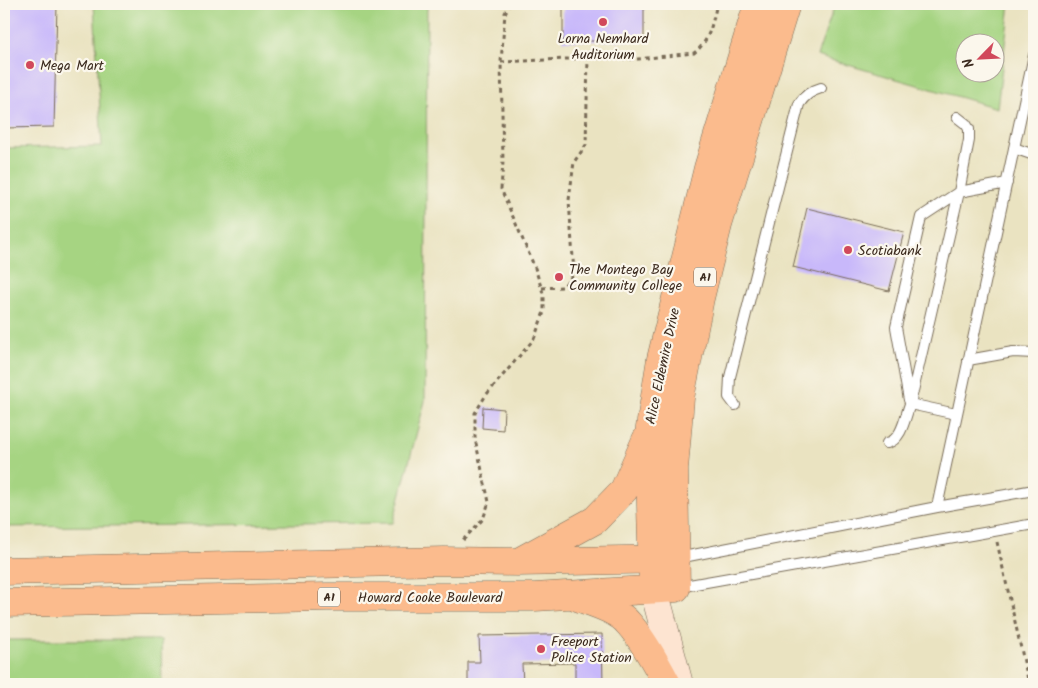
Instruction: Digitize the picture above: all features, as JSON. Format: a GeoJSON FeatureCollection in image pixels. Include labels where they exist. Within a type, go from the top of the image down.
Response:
{"type":"FeatureCollection","features":[{"type":"Feature","properties":{"kind":"main road","name":"Alice Eldemire Drive"},"geometry":{"type":"LineString","coordinates":[[663,559],[649,434],[661,360],[708,168],[758,4]]}},
{"type":"Feature","properties":{"kind":"main road","name":"Alice Eldemire Drive"},"geometry":{"type":"LineString","coordinates":[[663,559],[674,470],[679,407],[700,298],[718,225],[786,4]]}},
{"type":"Feature","properties":{"kind":"main road"},"geometry":{"type":"LineString","coordinates":[[518,562],[595,520],[624,490],[649,434]]}},
{"type":"Feature","properties":{"kind":"main road"},"geometry":{"type":"LineString","coordinates":[[4,571],[444,561],[518,562],[663,559]]}},
{"type":"Feature","properties":{"kind":"main road","name":"A1"},"geometry":{"type":"LineString","coordinates":[[663,559],[665,589]]}},
{"type":"Feature","properties":{"kind":"main road","name":"Howard Cooke Boulevard"},"geometry":{"type":"LineString","coordinates":[[4,603],[318,597],[535,597],[665,589]]}},
{"type":"Feature","properties":{"kind":"main road"},"geometry":{"type":"LineString","coordinates":[[570,595],[603,606],[629,623],[655,662],[674,682]]}},
{"type":"Feature","properties":{"kind":"street"},"geometry":{"type":"LineString","coordinates":[[665,589],[674,682]]}},
{"type":"Feature","properties":{"kind":"lane"},"geometry":{"type":"LineString","coordinates":[[937,507],[1034,56]]}},
{"type":"Feature","properties":{"kind":"lane"},"geometry":{"type":"LineString","coordinates":[[735,405],[729,397],[730,377],[799,104],[812,90],[821,88]]}},
{"type":"Feature","properties":{"kind":"lane"},"geometry":{"type":"LineString","coordinates":[[887,443],[894,441],[899,435],[910,404],[959,192],[970,134],[966,124],[957,117]]}},
{"type":"Feature","properties":{"kind":"lane"},"geometry":{"type":"LineString","coordinates":[[1014,148],[1034,155]]}},
{"type":"Feature","properties":{"kind":"lane"},"geometry":{"type":"LineString","coordinates":[[910,404],[896,327],[921,217],[959,192],[1007,183]]}},
{"type":"Feature","properties":{"kind":"lane"},"geometry":{"type":"LineString","coordinates":[[968,360],[1013,352],[1034,353]]}},
{"type":"Feature","properties":{"kind":"lane"},"geometry":{"type":"LineString","coordinates":[[910,404],[956,414]]}},
{"type":"Feature","properties":{"kind":"lane"},"geometry":{"type":"LineString","coordinates":[[663,559],[1034,490]]}},
{"type":"Feature","properties":{"kind":"lane"},"geometry":{"type":"LineString","coordinates":[[665,589],[1034,524]]}},
{"type":"Feature","properties":{"kind":"path"},"geometry":{"type":"LineString","coordinates":[[444,561],[483,519],[489,502],[476,439],[475,413],[486,395],[534,339],[544,312],[544,296],[536,268],[501,189],[503,162],[501,62],[505,12],[510,4]]}},
{"type":"Feature","properties":{"kind":"path"},"geometry":{"type":"LineString","coordinates":[[501,62],[588,58],[638,59],[694,53],[701,48],[708,37],[717,4]]}},
{"type":"Feature","properties":{"kind":"path"},"geometry":{"type":"LineString","coordinates":[[542,288],[563,287],[574,274],[568,200],[574,162],[586,145],[588,58]]}},
{"type":"Feature","properties":{"kind":"path"},"geometry":{"type":"LineString","coordinates":[[995,532],[1029,684]]}},
{"type":"Feature","properties":{"kind":"green space"},"geometry":{"type":"Polygon","coordinates":[[[94,4],[427,4],[425,401],[393,523],[4,527],[4,148],[102,146],[94,4]]]}},
{"type":"Feature","properties":{"kind":"green space"},"geometry":{"type":"Polygon","coordinates":[[[835,4],[1010,4],[1006,36],[1006,32],[956,32],[956,82],[1000,82],[997,108],[817,56],[835,4]]]}},
{"type":"Feature","properties":{"kind":"green space"},"geometry":{"type":"Polygon","coordinates":[[[4,640],[161,640],[162,684],[4,684],[4,640]]]}},
{"type":"Feature","properties":{"kind":"building","name":"Mega Mart"},"geometry":{"type":"Polygon","coordinates":[[[4,4],[57,4],[54,127],[4,128],[4,4]]]}},
{"type":"Feature","properties":{"kind":"building","name":"Lorna Nemhard Auditorium"},"geometry":{"type":"Polygon","coordinates":[[[563,4],[644,4],[644,41],[563,41],[563,4]]]}},
{"type":"Feature","properties":{"kind":"building","name":"Scotiabank"},"geometry":{"type":"Polygon","coordinates":[[[807,208],[904,232],[889,291],[793,267],[807,208]]]}},
{"type":"Feature","properties":{"kind":"building"},"geometry":{"type":"Polygon","coordinates":[[[483,407],[504,409],[503,430],[482,428],[483,407]]]}},
{"type":"Feature","properties":{"kind":"building","name":"Freeport Police Station"},"geometry":{"type":"Polygon","coordinates":[[[602,634],[603,684],[575,684],[575,663],[522,664],[523,684],[468,684],[468,662],[480,662],[479,636],[602,634]]]}},
{"type":"Feature","properties":{"kind":"place","name":"Lorna Nemhard Auditorium"},"geometry":{"type":"Point","coordinates":[603,22]}},
{"type":"Feature","properties":{"kind":"place","name":"Mega Mart"},"geometry":{"type":"Point","coordinates":[30,65]}},
{"type":"Feature","properties":{"kind":"place","name":"Scotiabank"},"geometry":{"type":"Point","coordinates":[848,250]}},
{"type":"Feature","properties":{"kind":"place","name":"The Montego Bay Community College"},"geometry":{"type":"Point","coordinates":[559,277]}},
{"type":"Feature","properties":{"kind":"place","name":"Freeport Police Station"},"geometry":{"type":"Point","coordinates":[541,649]}}]}
